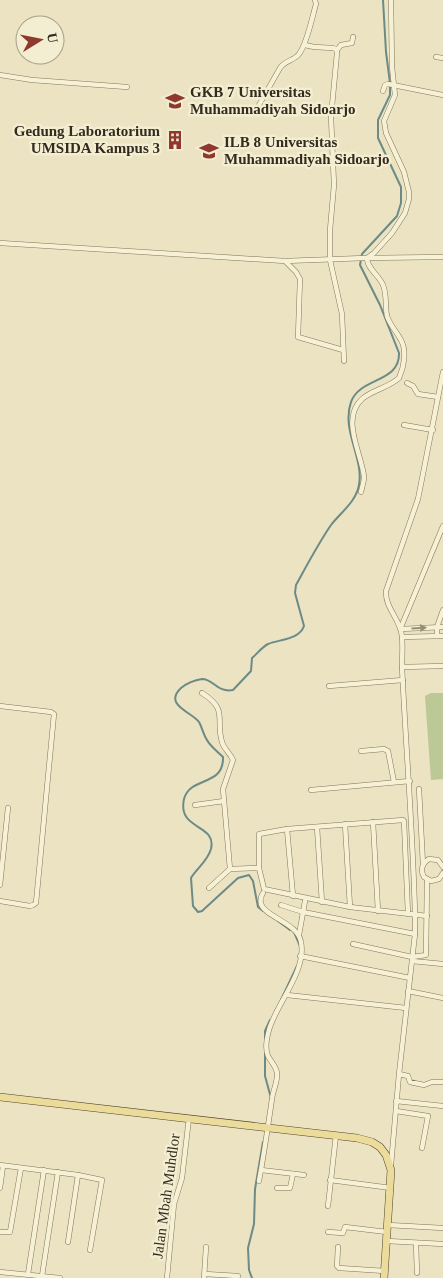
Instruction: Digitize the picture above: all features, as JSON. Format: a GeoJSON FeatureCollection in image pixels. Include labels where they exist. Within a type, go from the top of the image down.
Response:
{"type":"FeatureCollection","features":[{"type":"Feature","properties":{"kind":"main road"},"geometry":{"type":"LineString","coordinates":[[0,1097],[265,1126],[336,1135],[372,1142],[380,1147],[386,1155],[391,1170],[384,1275]]}},
{"type":"Feature","properties":{"kind":"street"},"geometry":{"type":"LineString","coordinates":[[257,113],[283,63],[299,55],[305,45],[316,4],[315,0]]}},
{"type":"Feature","properties":{"kind":"street"},"geometry":{"type":"LineString","coordinates":[[366,258],[374,253],[392,233],[408,207],[409,192],[404,172],[386,133],[384,121],[394,101],[391,0]]}},
{"type":"Feature","properties":{"kind":"street"},"geometry":{"type":"LineString","coordinates":[[344,361],[342,314],[330,260],[330,230],[334,185],[331,117],[337,50],[341,45],[352,42],[353,37]]}},
{"type":"Feature","properties":{"kind":"street"},"geometry":{"type":"LineString","coordinates":[[305,45],[334,48],[337,50]]}},
{"type":"Feature","properties":{"kind":"street"},"geometry":{"type":"LineString","coordinates":[[436,57],[443,58]]}},
{"type":"Feature","properties":{"kind":"street"},"geometry":{"type":"LineString","coordinates":[[0,75],[32,80],[126,87]]}},
{"type":"Feature","properties":{"kind":"street"},"geometry":{"type":"LineString","coordinates":[[383,91],[384,85],[392,84],[443,95]]}},
{"type":"Feature","properties":{"kind":"street"},"geometry":{"type":"LineString","coordinates":[[0,243],[285,261],[443,257]]}},
{"type":"Feature","properties":{"kind":"street"},"geometry":{"type":"LineString","coordinates":[[361,492],[364,478],[352,416],[355,406],[361,400],[399,378],[404,355],[403,344],[389,323],[383,286],[368,265],[366,258]]}},
{"type":"Feature","properties":{"kind":"street"},"geometry":{"type":"LineString","coordinates":[[285,261],[300,279],[298,337],[343,350]]}},
{"type":"Feature","properties":{"kind":"street"},"geometry":{"type":"LineString","coordinates":[[391,1170],[396,1101],[415,934],[415,915],[402,637],[401,628],[395,615],[389,608],[386,591],[418,499],[443,372]]}},
{"type":"Feature","properties":{"kind":"street"},"geometry":{"type":"LineString","coordinates":[[407,383],[413,386],[418,394],[438,397]]}},
{"type":"Feature","properties":{"kind":"street"},"geometry":{"type":"LineString","coordinates":[[404,425],[433,430]]}},
{"type":"Feature","properties":{"kind":"street"},"geometry":{"type":"LineString","coordinates":[[401,628],[443,526]]}},
{"type":"Feature","properties":{"kind":"street"},"geometry":{"type":"LineString","coordinates":[[437,636],[437,627],[443,610]]}},
{"type":"Feature","properties":{"kind":"street"},"geometry":{"type":"LineString","coordinates":[[401,628],[443,627]]}},
{"type":"Feature","properties":{"kind":"street"},"geometry":{"type":"LineString","coordinates":[[402,637],[443,636]]}},
{"type":"Feature","properties":{"kind":"street"},"geometry":{"type":"LineString","coordinates":[[402,666],[443,666]]}},
{"type":"Feature","properties":{"kind":"street"},"geometry":{"type":"LineString","coordinates":[[329,686],[403,680]]}},
{"type":"Feature","properties":{"kind":"street"},"geometry":{"type":"LineString","coordinates":[[202,693],[214,700],[218,706],[221,718],[221,740],[233,760],[223,788],[230,869]]}},
{"type":"Feature","properties":{"kind":"street"},"geometry":{"type":"LineString","coordinates":[[0,706],[51,712],[54,714],[36,903],[30,906],[0,901]]}},
{"type":"Feature","properties":{"kind":"street"},"geometry":{"type":"LineString","coordinates":[[361,751],[384,749],[388,751],[394,782]]}},
{"type":"Feature","properties":{"kind":"street"},"geometry":{"type":"LineString","coordinates":[[310,790],[410,781]]}},
{"type":"Feature","properties":{"kind":"street"},"geometry":{"type":"LineString","coordinates":[[412,959],[426,955],[427,880],[424,877],[422,867],[420,790]]}},
{"type":"Feature","properties":{"kind":"street"},"geometry":{"type":"LineString","coordinates":[[411,799],[420,798]]}},
{"type":"Feature","properties":{"kind":"street"},"geometry":{"type":"LineString","coordinates":[[195,805],[224,801]]}},
{"type":"Feature","properties":{"kind":"street"},"geometry":{"type":"LineString","coordinates":[[0,885],[8,808]]}},
{"type":"Feature","properties":{"kind":"street"},"geometry":{"type":"LineString","coordinates":[[408,914],[404,821],[287,829],[259,834],[259,868],[264,889],[350,907],[378,911],[427,916]]}},
{"type":"Feature","properties":{"kind":"street"},"geometry":{"type":"LineString","coordinates":[[373,822],[378,911]]}},
{"type":"Feature","properties":{"kind":"street"},"geometry":{"type":"LineString","coordinates":[[345,824],[350,907]]}},
{"type":"Feature","properties":{"kind":"street"},"geometry":{"type":"LineString","coordinates":[[317,827],[322,902]]}},
{"type":"Feature","properties":{"kind":"street"},"geometry":{"type":"LineString","coordinates":[[287,829],[293,896]]}},
{"type":"Feature","properties":{"kind":"street"},"geometry":{"type":"LineString","coordinates":[[414,870],[422,867],[425,861],[434,859],[442,864]]}},
{"type":"Feature","properties":{"kind":"street"},"geometry":{"type":"LineString","coordinates":[[209,888],[230,869],[259,868]]}},
{"type":"Feature","properties":{"kind":"street"},"geometry":{"type":"LineString","coordinates":[[427,880],[436,881],[443,875]]}},
{"type":"Feature","properties":{"kind":"street"},"geometry":{"type":"LineString","coordinates":[[259,1181],[265,1126],[277,1072],[266,1051],[268,1032],[271,1022],[287,995],[300,956],[302,942],[294,930],[264,909],[260,900],[263,893]]}},
{"type":"Feature","properties":{"kind":"street"},"geometry":{"type":"LineString","coordinates":[[299,935],[305,901]]}},
{"type":"Feature","properties":{"kind":"street"},"geometry":{"type":"LineString","coordinates":[[281,904],[303,912],[415,934]]}},
{"type":"Feature","properties":{"kind":"street"},"geometry":{"type":"LineString","coordinates":[[353,944],[412,959],[443,964]]}},
{"type":"Feature","properties":{"kind":"street"},"geometry":{"type":"LineString","coordinates":[[300,956],[410,978]]}},
{"type":"Feature","properties":{"kind":"street"},"geometry":{"type":"LineString","coordinates":[[408,991],[443,998]]}},
{"type":"Feature","properties":{"kind":"street"},"geometry":{"type":"LineString","coordinates":[[287,995],[406,1008]]}},
{"type":"Feature","properties":{"kind":"street"},"geometry":{"type":"LineString","coordinates":[[399,1074],[408,1076],[410,1082],[424,1085],[432,1082],[443,1082]]}},
{"type":"Feature","properties":{"kind":"street"},"geometry":{"type":"LineString","coordinates":[[396,1101],[443,1106]]}},
{"type":"Feature","properties":{"kind":"street"},"geometry":{"type":"LineString","coordinates":[[396,1111],[428,1116],[422,1148]]}},
{"type":"Feature","properties":{"kind":"street","name":"Jalan Mbah Muhdlor"},"geometry":{"type":"LineString","coordinates":[[167,1278],[174,1204],[182,1178],[189,1118]]}},
{"type":"Feature","properties":{"kind":"street"},"geometry":{"type":"LineString","coordinates":[[328,1206],[336,1135]]}},
{"type":"Feature","properties":{"kind":"street"},"geometry":{"type":"LineString","coordinates":[[0,1188],[2,1165],[102,1180],[90,1250]]}},
{"type":"Feature","properties":{"kind":"street"},"geometry":{"type":"LineString","coordinates":[[0,1232],[10,1232],[20,1168]]}},
{"type":"Feature","properties":{"kind":"street"},"geometry":{"type":"LineString","coordinates":[[28,1274],[44,1170]]}},
{"type":"Feature","properties":{"kind":"street"},"geometry":{"type":"LineString","coordinates":[[261,1170],[304,1175]]}},
{"type":"Feature","properties":{"kind":"street"},"geometry":{"type":"LineString","coordinates":[[42,1276],[58,1172]]}},
{"type":"Feature","properties":{"kind":"street"},"geometry":{"type":"LineString","coordinates":[[277,1188],[290,1188],[293,1174]]}},
{"type":"Feature","properties":{"kind":"street"},"geometry":{"type":"LineString","coordinates":[[68,1242],[78,1175]]}},
{"type":"Feature","properties":{"kind":"street"},"geometry":{"type":"LineString","coordinates":[[330,1180],[391,1188]]}},
{"type":"Feature","properties":{"kind":"street"},"geometry":{"type":"LineString","coordinates":[[328,1232],[342,1233],[345,1227],[388,1229],[443,1228]]}},
{"type":"Feature","properties":{"kind":"street"},"geometry":{"type":"LineString","coordinates":[[387,1241],[443,1244]]}},
{"type":"Feature","properties":{"kind":"street"},"geometry":{"type":"LineString","coordinates":[[416,1243],[417,1273]]}},
{"type":"Feature","properties":{"kind":"street"},"geometry":{"type":"LineString","coordinates":[[206,1247],[205,1276],[238,1276]]}},
{"type":"Feature","properties":{"kind":"street"},"geometry":{"type":"LineString","coordinates":[[338,1247],[338,1267],[384,1275]]}},
{"type":"Feature","properties":{"kind":"street"},"geometry":{"type":"LineString","coordinates":[[0,1272],[60,1278]]}},
{"type":"Feature","properties":{"kind":"green space"},"geometry":{"type":"Polygon","coordinates":[[[431,693],[443,693],[443,779],[431,780],[425,696],[431,693]]]}},
{"type":"Feature","properties":{"kind":"waterway"},"geometry":{"type":"LineString","coordinates":[[383,0],[390,83]]}},
{"type":"Feature","properties":{"kind":"waterway"},"geometry":{"type":"LineString","coordinates":[[263,911],[258,907],[253,881],[249,875],[238,878],[202,911],[198,912],[193,906],[191,878],[209,854],[211,841],[203,830],[186,817],[183,809],[184,799],[187,792],[193,787],[218,773],[222,766],[223,757],[208,742],[199,722],[181,708],[175,699],[176,694],[181,688],[191,682],[202,679],[210,681],[223,690],[233,690],[251,671],[252,658],[264,647],[268,644],[294,637],[302,631],[304,626],[295,593],[296,585],[326,532],[355,497],[360,475],[350,433],[349,412],[351,402],[362,388],[393,370],[398,363],[399,353],[380,305],[360,265],[362,254],[397,216],[401,203],[401,187],[378,138],[378,120],[390,95],[390,85]]}},
{"type":"Feature","properties":{"kind":"waterway"},"geometry":{"type":"LineString","coordinates":[[278,921],[290,930]]}},
{"type":"Feature","properties":{"kind":"waterway"},"geometry":{"type":"LineString","coordinates":[[294,932],[300,946]]}},
{"type":"Feature","properties":{"kind":"waterway"},"geometry":{"type":"LineString","coordinates":[[281,1000],[297,966]]}},
{"type":"Feature","properties":{"kind":"waterway"},"geometry":{"type":"LineString","coordinates":[[265,1041],[265,1031],[270,1020]]}},
{"type":"Feature","properties":{"kind":"waterway"},"geometry":{"type":"LineString","coordinates":[[265,1053],[265,1076],[271,1098]]}},
{"type":"Feature","properties":{"kind":"waterway"},"geometry":{"type":"LineString","coordinates":[[252,1278],[249,1270],[248,1248],[254,1224],[255,1189],[263,1142]]}},
{"type":"Feature","properties":{"kind":"place","name":"GKB 7 Universitas Muhammadiyah Sidoarjo"},"geometry":{"type":"Point","coordinates":[175,101]}},
{"type":"Feature","properties":{"kind":"place","name":"Gedung Laboratorium UMSIDA Kampus 3"},"geometry":{"type":"Point","coordinates":[175,140]}},
{"type":"Feature","properties":{"kind":"place","name":"ILB 8 Universitas Muhammadiyah Sidoarjo"},"geometry":{"type":"Point","coordinates":[209,151]}}]}
